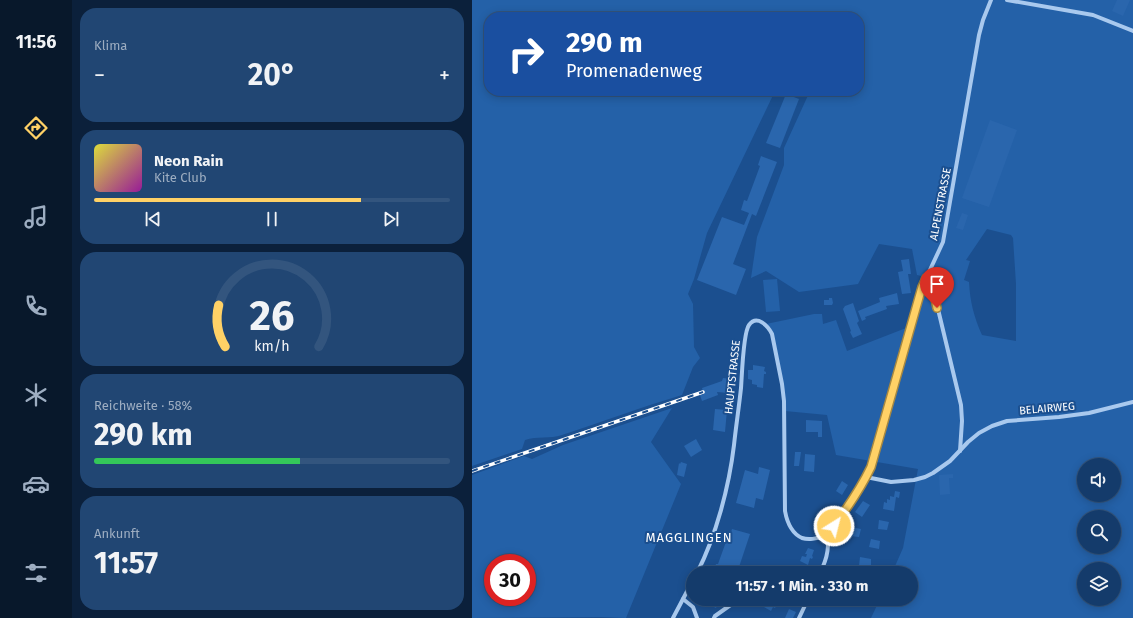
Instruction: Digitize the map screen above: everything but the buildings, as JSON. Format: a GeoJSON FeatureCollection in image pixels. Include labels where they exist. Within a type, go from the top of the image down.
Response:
{"type":"FeatureCollection","features":[{"type":"Feature","properties":{"kind":"street","name":"ALPENSTRASSE"},"geometry":{"type":"LineString","coordinates":[[826,534],[834,526],[866,477],[876,451],[922,287],[943,242],[979,35],[991,0]]}},
{"type":"Feature","properties":{"kind":"street"},"geometry":{"type":"LineString","coordinates":[[1007,0],[1093,16],[1133,31]]}},
{"type":"Feature","properties":{"kind":"street"},"geometry":{"type":"LineString","coordinates":[[926,278],[931,280],[961,405],[962,421],[960,452]]}},
{"type":"Feature","properties":{"kind":"street","name":"HAUPTSTRASSE"},"geometry":{"type":"LineString","coordinates":[[700,566],[706,554],[725,494],[734,446],[745,338],[748,326],[754,322],[762,322],[769,328],[772,334],[782,384],[785,411],[785,510],[788,522],[794,532],[805,538],[815,539],[826,534]]}},
{"type":"Feature","properties":{"kind":"street","name":"BELAIRWEG"},"geometry":{"type":"LineString","coordinates":[[866,477],[891,482],[914,480],[925,477],[950,461],[968,442],[979,433],[992,426],[1007,421],[1089,413],[1133,402]]}},
{"type":"Feature","properties":{"kind":"street"},"geometry":{"type":"LineString","coordinates":[[961,439],[968,442]]}},
{"type":"Feature","properties":{"kind":"street"},"geometry":{"type":"LineString","coordinates":[[823,566],[829,547],[826,534]]}},
{"type":"Feature","properties":{"kind":"street"},"geometry":{"type":"LineString","coordinates":[[673,618],[686,593]]}},
{"type":"Feature","properties":{"kind":"street"},"geometry":{"type":"LineString","coordinates":[[683,599],[693,607],[697,618]]}},
{"type":"Feature","properties":{"kind":"street"},"geometry":{"type":"LineString","coordinates":[[714,618],[729,606]]}},
{"type":"Feature","properties":{"kind":"street"},"geometry":{"type":"LineString","coordinates":[[799,618],[805,606]]}},
{"type":"Feature","properties":{"kind":"shaded area"},"geometry":{"type":"Polygon","coordinates":[[[472,0],[1133,0],[1133,618],[871,618],[877,606],[918,606],[918,566],[895,566],[903,548],[918,469],[836,455],[827,415],[785,411],[772,334],[766,324],[814,314],[822,314],[823,324],[836,320],[847,351],[906,328],[921,276],[917,275],[912,249],[879,244],[858,284],[799,292],[766,271],[751,278],[757,237],[784,165],[784,148],[808,96],[864,96],[864,12],[484,12],[484,96],[773,96],[707,233],[694,279],[688,294],[693,304],[694,347],[700,358],[693,367],[682,395],[562,435],[525,440],[522,449],[472,466],[472,0]],[[987,229],[966,260],[970,261],[964,280],[969,282],[973,309],[982,335],[1016,341],[1016,284],[1013,238],[1011,235],[987,229]]]}},
{"type":"Feature","properties":{"kind":"shaded area"},"geometry":{"type":"Polygon","coordinates":[[[777,279],[780,311],[766,312],[763,280],[777,279]]]}},
{"type":"Feature","properties":{"kind":"shaded area"},"geometry":{"type":"Polygon","coordinates":[[[672,408],[651,442],[681,484],[626,618],[472,618],[472,475],[524,456],[532,459],[563,445],[672,408]]]}},
{"type":"Feature","properties":{"kind":"railway"},"geometry":{"type":"LineString","coordinates":[[472,471],[703,392]]}},
{"type":"Feature","properties":{"kind":"district","name":"MAGGLINGEN"},"geometry":{"type":"Point","coordinates":[689,537]}},
{"type":"Feature","properties":{"kind":"route"},"geometry":{"type":"LineString","coordinates":[[834,526],[855,496],[871,467],[922,287],[926,278],[931,280],[937,308]]}}]}
